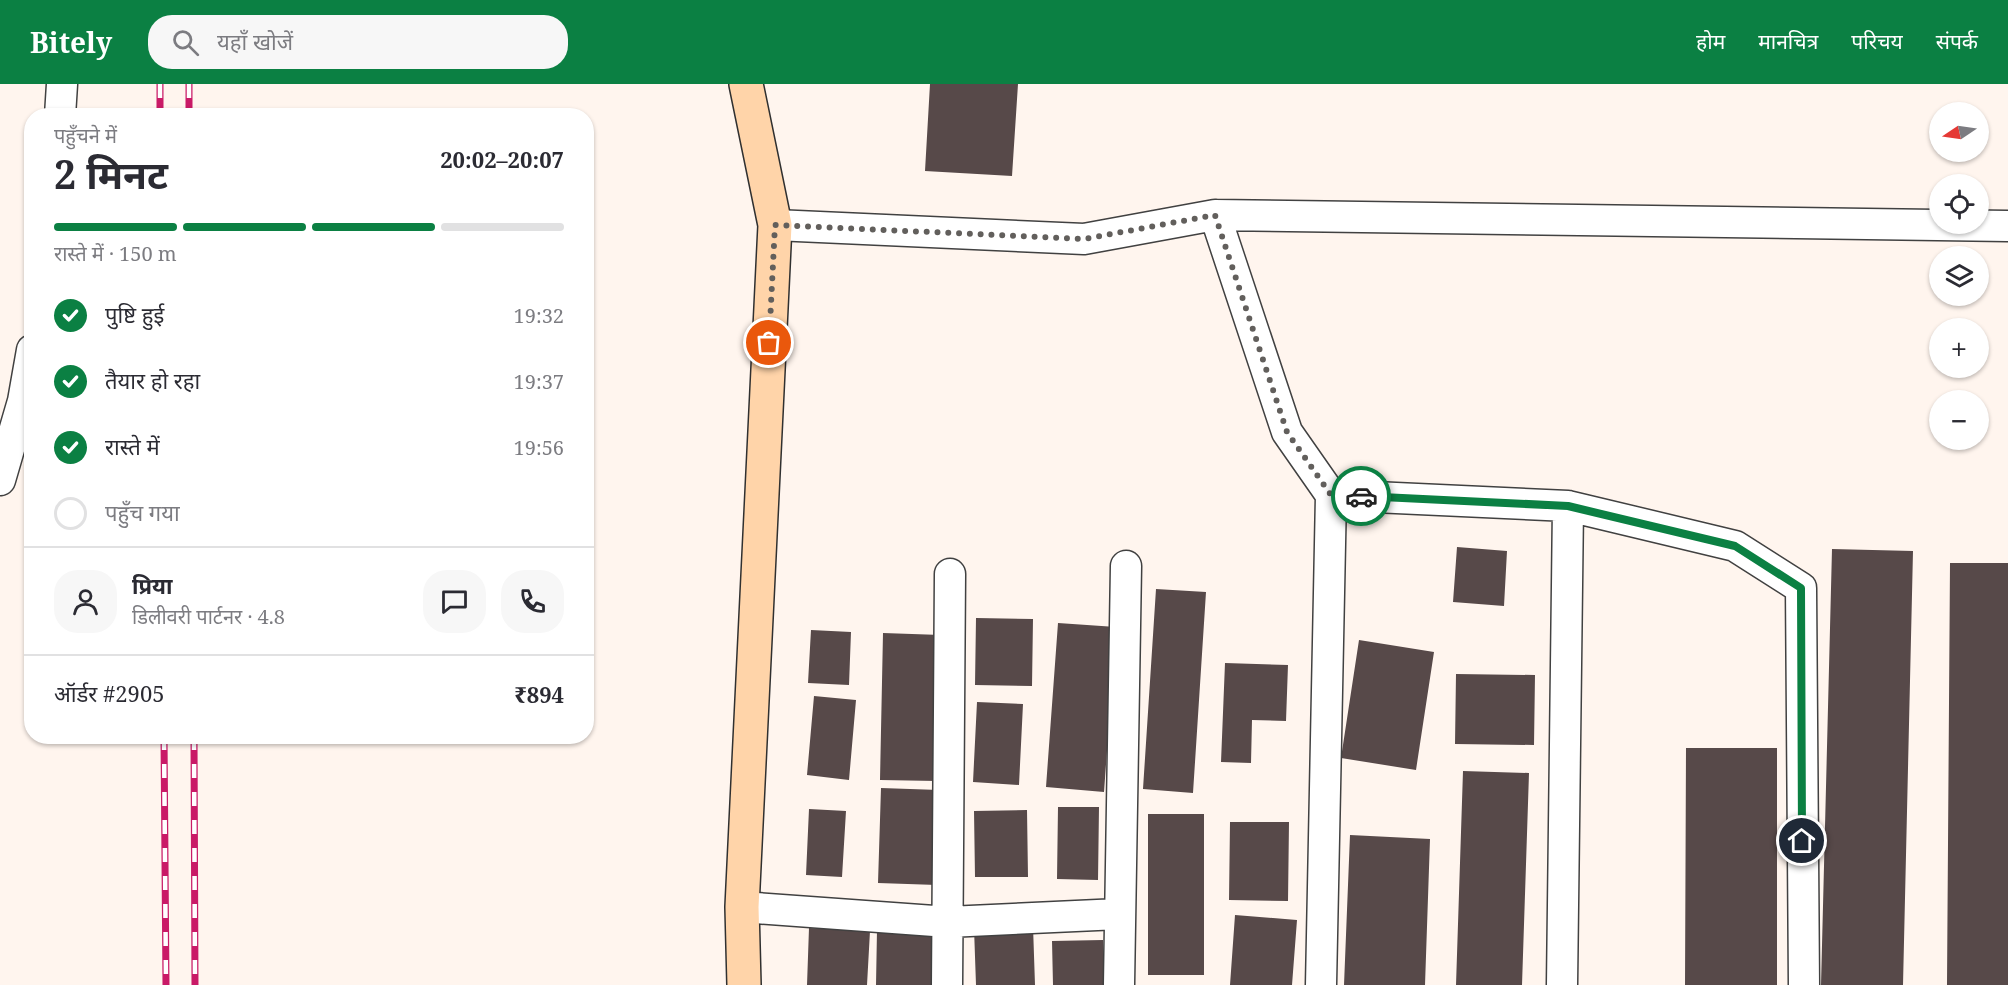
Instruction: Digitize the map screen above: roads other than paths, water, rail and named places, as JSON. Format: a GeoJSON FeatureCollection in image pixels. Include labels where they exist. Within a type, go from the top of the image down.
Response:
{"type":"FeatureCollection","features":[{"type":"Feature","properties":{"kind":"main road"},"geometry":{"type":"LineString","coordinates":[[744,985],[742,907],[775,225],[746,84]]}},
{"type":"Feature","properties":{"kind":"street"},"geometry":{"type":"LineString","coordinates":[[60,108],[62,84]]}},
{"type":"Feature","properties":{"kind":"street"},"geometry":{"type":"LineString","coordinates":[[1215,215],[1287,432],[1331,495],[1321,985]]}},
{"type":"Feature","properties":{"kind":"street"},"geometry":{"type":"LineString","coordinates":[[775,225],[1084,239],[1215,215],[2008,226]]}},
{"type":"Feature","properties":{"kind":"street"},"geometry":{"type":"LineString","coordinates":[[0,480],[24,395]]}},
{"type":"Feature","properties":{"kind":"street"},"geometry":{"type":"LineString","coordinates":[[1331,495],[1568,506],[1735,546],[1801,588],[1804,985]]}},
{"type":"Feature","properties":{"kind":"street"},"geometry":{"type":"LineString","coordinates":[[1562,985],[1568,506]]}},
{"type":"Feature","properties":{"kind":"street"},"geometry":{"type":"LineString","coordinates":[[1119,985],[1126,566]]}},
{"type":"Feature","properties":{"kind":"street"},"geometry":{"type":"LineString","coordinates":[[948,985],[950,574]]}},
{"type":"Feature","properties":{"kind":"street"},"geometry":{"type":"LineString","coordinates":[[742,907],[948,922],[1119,914]]}},
{"type":"Feature","properties":{"kind":"railway"},"geometry":{"type":"LineString","coordinates":[[160,84],[160,108]]}},
{"type":"Feature","properties":{"kind":"railway"},"geometry":{"type":"LineString","coordinates":[[189,84],[189,108]]}},
{"type":"Feature","properties":{"kind":"railway"},"geometry":{"type":"LineString","coordinates":[[164,744],[166,985]]}},
{"type":"Feature","properties":{"kind":"railway"},"geometry":{"type":"LineString","coordinates":[[194,744],[195,985]]}}]}
